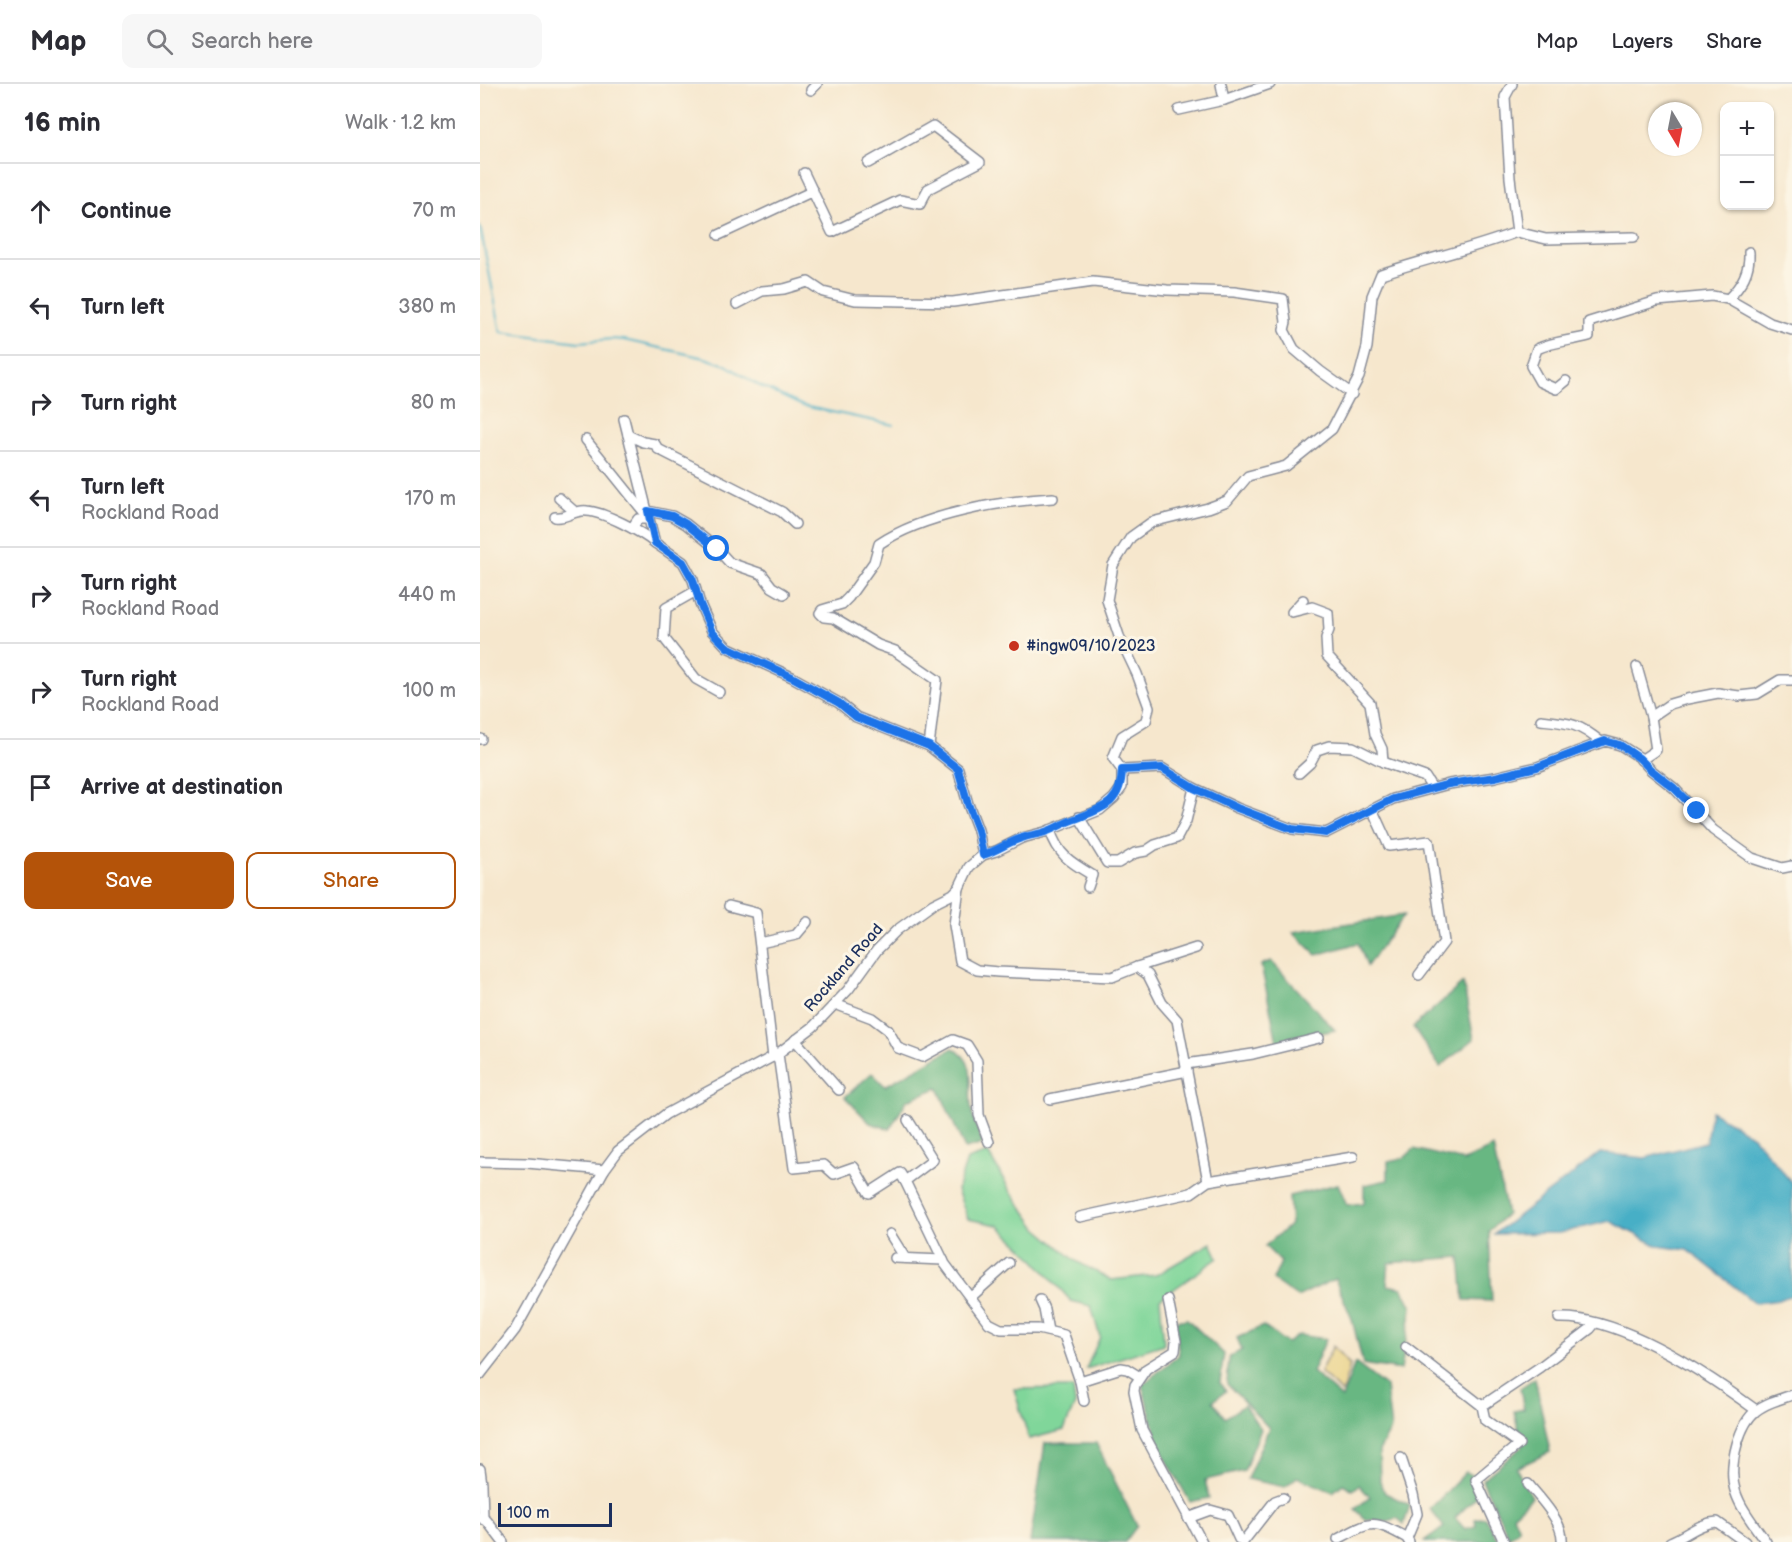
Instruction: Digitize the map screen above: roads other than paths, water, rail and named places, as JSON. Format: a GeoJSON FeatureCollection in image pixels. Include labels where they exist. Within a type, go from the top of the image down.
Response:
{"type":"FeatureCollection","features":[{"type":"Feature","properties":{"kind":"street"},"geometry":{"type":"LineString","coordinates":[[1221,84],[1224,100]]}},
{"type":"Feature","properties":{"kind":"street"},"geometry":{"type":"LineString","coordinates":[[1179,110],[1224,100],[1270,84]]}},
{"type":"Feature","properties":{"kind":"street"},"geometry":{"type":"LineString","coordinates":[[1512,84],[1505,97],[1510,178],[1517,232]]}},
{"type":"Feature","properties":{"kind":"street"},"geometry":{"type":"LineString","coordinates":[[804,173],[832,232],[900,200],[920,204],[928,189],[980,162],[933,126],[868,163]]}},
{"type":"Feature","properties":{"kind":"street"},"geometry":{"type":"LineString","coordinates":[[719,235],[813,191]]}},
{"type":"Feature","properties":{"kind":"street"},"geometry":{"type":"LineString","coordinates":[[1601,741],[1537,767],[1432,788],[1393,799],[1326,833],[1306,832],[1237,808],[1194,788],[1162,768],[1122,770],[1113,758],[1122,736],[1146,721],[1149,707],[1119,636],[1107,600],[1113,565],[1131,537],[1152,522],[1227,501],[1248,476],[1286,466],[1332,429],[1359,377],[1367,347],[1372,296],[1381,274],[1447,256],[1517,232],[1546,239],[1634,237]]}},
{"type":"Feature","properties":{"kind":"street"},"geometry":{"type":"LineString","coordinates":[[1728,299],[1737,290],[1746,274],[1749,252]]}},
{"type":"Feature","properties":{"kind":"street"},"geometry":{"type":"LineString","coordinates":[[737,304],[762,291],[784,289],[808,282],[823,292],[855,300],[953,302],[1093,282],[1167,290],[1234,292],[1283,299],[1286,322],[1284,330],[1294,349],[1352,394]]}},
{"type":"Feature","properties":{"kind":"street"},"geometry":{"type":"LineString","coordinates":[[1566,381],[1556,389],[1540,382],[1531,366],[1537,349],[1551,343],[1590,336],[1589,322],[1657,301],[1712,296],[1728,299],[1763,320],[1792,330]]}},
{"type":"Feature","properties":{"kind":"street"},"geometry":{"type":"LineString","coordinates":[[624,418],[655,543]]}},
{"type":"Feature","properties":{"kind":"street"},"geometry":{"type":"LineString","coordinates":[[628,435],[643,442],[655,444],[658,449],[782,512],[795,524]]}},
{"type":"Feature","properties":{"kind":"street"},"geometry":{"type":"LineString","coordinates":[[586,440],[649,515]]}},
{"type":"Feature","properties":{"kind":"street"},"geometry":{"type":"LineString","coordinates":[[560,498],[575,512]]}},
{"type":"Feature","properties":{"kind":"street"},"geometry":{"type":"LineString","coordinates":[[929,746],[937,680],[895,651],[878,645],[842,623],[820,614],[822,610],[842,604],[849,597],[874,562],[879,544],[891,536],[951,515],[1020,500],[1053,498]]}},
{"type":"Feature","properties":{"kind":"street"},"geometry":{"type":"LineString","coordinates":[[555,517],[564,518],[575,512],[586,510],[643,533],[683,562],[712,632],[727,647],[792,677],[839,703],[856,717],[929,746],[958,769],[978,830],[983,855]]}},
{"type":"Feature","properties":{"kind":"street"},"geometry":{"type":"LineString","coordinates":[[632,528],[638,519],[649,515],[672,516],[703,537],[730,563],[762,574],[772,587],[784,594]]}},
{"type":"Feature","properties":{"kind":"street"},"geometry":{"type":"LineString","coordinates":[[696,591],[666,608],[664,638],[696,679],[719,692]]}},
{"type":"Feature","properties":{"kind":"street"},"geometry":{"type":"LineString","coordinates":[[1303,600],[1292,612],[1312,607],[1328,613],[1329,630],[1326,638],[1328,656],[1370,703],[1375,734],[1382,749],[1383,762]]}},
{"type":"Feature","properties":{"kind":"street"},"geometry":{"type":"LineString","coordinates":[[1636,667],[1651,717],[1656,750],[1641,760]]}},
{"type":"Feature","properties":{"kind":"street"},"geometry":{"type":"LineString","coordinates":[[1651,717],[1670,704],[1687,699],[1718,693],[1739,696],[1757,694],[1780,680],[1792,680]]}},
{"type":"Feature","properties":{"kind":"street"},"geometry":{"type":"LineString","coordinates":[[1541,720],[1574,724],[1601,741],[1620,745],[1674,788],[1713,830],[1752,858],[1782,868],[1792,866]]}},
{"type":"Feature","properties":{"kind":"street"},"geometry":{"type":"LineString","coordinates":[[1299,773],[1310,763],[1317,750],[1329,746],[1353,747],[1383,762],[1425,777],[1432,788]]}},
{"type":"Feature","properties":{"kind":"street","name":"Rockland Road"},"geometry":{"type":"LineString","coordinates":[[480,1375],[515,1330],[604,1170],[618,1151],[666,1114],[775,1055],[813,1027],[848,990],[877,950],[897,930],[933,904],[953,894],[959,888],[969,867],[983,855],[1022,838],[1050,830],[1100,810],[1114,798],[1122,787],[1122,770]]}},
{"type":"Feature","properties":{"kind":"street"},"geometry":{"type":"LineString","coordinates":[[1079,817],[1107,863],[1118,862],[1155,845],[1178,838],[1186,821],[1194,788]]}},
{"type":"Feature","properties":{"kind":"street"},"geometry":{"type":"LineString","coordinates":[[1372,809],[1389,846],[1430,842],[1444,942],[1419,975]]}},
{"type":"Feature","properties":{"kind":"street"},"geometry":{"type":"LineString","coordinates":[[1050,830],[1054,843],[1068,861],[1092,875],[1088,887]]}},
{"type":"Feature","properties":{"kind":"street"},"geometry":{"type":"LineString","coordinates":[[959,888],[954,925],[960,961],[968,967],[998,972],[1112,977],[1196,948]]}},
{"type":"Feature","properties":{"kind":"street"},"geometry":{"type":"LineString","coordinates":[[729,906],[756,913],[775,1055],[794,1168],[824,1165],[834,1174],[854,1167],[869,1192],[900,1173],[943,1260],[989,1323],[1001,1329],[1048,1331],[1065,1335],[1084,1401]]}},
{"type":"Feature","properties":{"kind":"street"},"geometry":{"type":"LineString","coordinates":[[759,943],[796,935],[807,922]]}},
{"type":"Feature","properties":{"kind":"street"},"geometry":{"type":"LineString","coordinates":[[1137,967],[1148,975],[1162,1003],[1177,1020],[1208,1181]]}},
{"type":"Feature","properties":{"kind":"street"},"geometry":{"type":"LineString","coordinates":[[834,1004],[872,1018],[888,1030],[898,1048],[922,1057],[953,1040],[967,1044],[977,1061],[979,1115],[989,1142]]}},
{"type":"Feature","properties":{"kind":"street"},"geometry":{"type":"LineString","coordinates":[[1050,1098],[1319,1038]]}},
{"type":"Feature","properties":{"kind":"street"},"geometry":{"type":"LineString","coordinates":[[795,1040],[838,1090]]}},
{"type":"Feature","properties":{"kind":"street"},"geometry":{"type":"LineString","coordinates":[[905,1181],[933,1160],[908,1120]]}},
{"type":"Feature","properties":{"kind":"street"},"geometry":{"type":"LineString","coordinates":[[1080,1217],[1191,1193],[1208,1181],[1353,1156],[1353,1157],[1208,1181]]}},
{"type":"Feature","properties":{"kind":"street"},"geometry":{"type":"LineString","coordinates":[[480,1162],[527,1163],[604,1170]]}},
{"type":"Feature","properties":{"kind":"street"},"geometry":{"type":"LineString","coordinates":[[890,1234],[905,1258]]}},
{"type":"Feature","properties":{"kind":"street"},"geometry":{"type":"LineString","coordinates":[[894,1258],[943,1260]]}},
{"type":"Feature","properties":{"kind":"street"},"geometry":{"type":"LineString","coordinates":[[971,1297],[1009,1263]]}},
{"type":"Feature","properties":{"kind":"street"},"geometry":{"type":"LineString","coordinates":[[1040,1300],[1048,1331]]}},
{"type":"Feature","properties":{"kind":"street"},"geometry":{"type":"LineString","coordinates":[[1168,1300],[1176,1341],[1175,1351],[1151,1365],[1140,1377],[1134,1392],[1142,1430],[1202,1542]]}},
{"type":"Feature","properties":{"kind":"street"},"geometry":{"type":"LineString","coordinates":[[1559,1318],[1573,1317],[1642,1339],[1714,1379],[1756,1410]]}},
{"type":"Feature","properties":{"kind":"street"},"geometry":{"type":"LineString","coordinates":[[1482,1406],[1540,1367],[1595,1323]]}},
{"type":"Feature","properties":{"kind":"street"},"geometry":{"type":"LineString","coordinates":[[1406,1347],[1482,1406],[1485,1420],[1519,1444],[1476,1480],[1504,1542]]}},
{"type":"Feature","properties":{"kind":"street"},"geometry":{"type":"LineString","coordinates":[[1080,1381],[1121,1368],[1140,1377]]}},
{"type":"Feature","properties":{"kind":"street"},"geometry":{"type":"LineString","coordinates":[[1766,1542],[1737,1498],[1731,1479],[1732,1460],[1746,1420],[1756,1410],[1792,1395]]}},
{"type":"Feature","properties":{"kind":"street"},"geometry":{"type":"LineString","coordinates":[[1338,1539],[1364,1526],[1382,1524],[1408,1540],[1417,1514],[1401,1458]]}},
{"type":"Feature","properties":{"kind":"street"},"geometry":{"type":"LineString","coordinates":[[480,1469],[481,1518],[487,1521],[503,1542]]}},
{"type":"Feature","properties":{"kind":"street"},"geometry":{"type":"LineString","coordinates":[[1528,1484],[1546,1505],[1563,1534],[1562,1542]]}},
{"type":"Feature","properties":{"kind":"street"},"geometry":{"type":"LineString","coordinates":[[1188,1518],[1210,1510],[1228,1515],[1239,1539],[1243,1542],[1275,1501],[1283,1498]]}},
{"type":"Feature","properties":{"kind":"street"},"geometry":{"type":"LineString","coordinates":[[1670,1542],[1706,1523],[1717,1522],[1745,1542]]}},
{"type":"Feature","properties":{"kind":"water"},"geometry":{"type":"Polygon","coordinates":[[[1711,1111],[1753,1136],[1792,1183],[1792,1295],[1779,1300],[1755,1303],[1688,1250],[1658,1246],[1610,1221],[1560,1233],[1494,1234],[1600,1153],[1645,1158],[1706,1142],[1711,1111]]]}},
{"type":"Feature","properties":{"kind":"waterway"},"geometry":{"type":"LineString","coordinates":[[480,227],[501,332],[579,342],[624,340],[705,358],[726,365],[758,385],[803,406],[894,425]]}},
{"type":"Feature","properties":{"kind":"place","name":"#ingw09/10/2023"},"geometry":{"type":"Point","coordinates":[1014,646]}}]}
